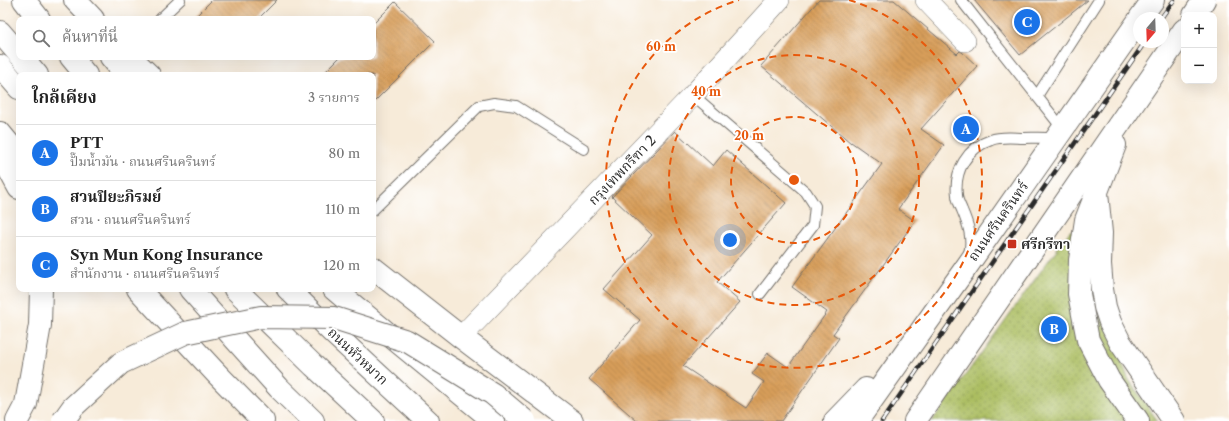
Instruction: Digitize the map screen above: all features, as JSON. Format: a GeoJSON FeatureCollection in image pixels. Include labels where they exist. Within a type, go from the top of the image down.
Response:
{"type":"FeatureCollection","features":[{"type":"Feature","properties":{"kind":"main road"},"geometry":{"type":"LineString","coordinates":[[24,0],[37,16]]}},
{"type":"Feature","properties":{"kind":"main road"},"geometry":{"type":"LineString","coordinates":[[71,0],[82,16]]}},
{"type":"Feature","properties":{"kind":"main road"},"geometry":{"type":"LineString","coordinates":[[75,0],[90,16]]}},
{"type":"Feature","properties":{"kind":"main road","name":"ถนนศรีนครินทร์"},"geometry":{"type":"LineString","coordinates":[[1145,12],[1153,0]]}},
{"type":"Feature","properties":{"kind":"main road"},"geometry":{"type":"LineString","coordinates":[[1196,12],[1204,0]]}},
{"type":"Feature","properties":{"kind":"main road","name":"ถนนศรีนครินทร์"},"geometry":{"type":"LineString","coordinates":[[856,421],[910,344],[965,270],[1133,29]]}},
{"type":"Feature","properties":{"kind":"main road"},"geometry":{"type":"LineString","coordinates":[[0,32],[16,51]]}},
{"type":"Feature","properties":{"kind":"main road"},"geometry":{"type":"LineString","coordinates":[[915,421],[1181,34]]}},
{"type":"Feature","properties":{"kind":"main road"},"geometry":{"type":"LineString","coordinates":[[25,60],[35,72]]}},
{"type":"Feature","properties":{"kind":"main road"},"geometry":{"type":"LineString","coordinates":[[74,60],[84,72]]}},
{"type":"Feature","properties":{"kind":"main road"},"geometry":{"type":"LineString","coordinates":[[114,60],[124,72]]}},
{"type":"Feature","properties":{"kind":"main road"},"geometry":{"type":"LineString","coordinates":[[133,60],[146,72]]}},
{"type":"Feature","properties":{"kind":"main road"},"geometry":{"type":"LineString","coordinates":[[0,66],[16,85]]}},
{"type":"Feature","properties":{"kind":"main road"},"geometry":{"type":"LineString","coordinates":[[1127,113],[1086,220],[1080,260],[1079,294],[1088,340],[1109,380],[1138,421]]}},
{"type":"Feature","properties":{"kind":"main road"},"geometry":{"type":"LineString","coordinates":[[0,133],[16,152]]}},
{"type":"Feature","properties":{"kind":"main road"},"geometry":{"type":"LineString","coordinates":[[0,154],[16,183]]}},
{"type":"Feature","properties":{"kind":"main road"},"geometry":{"type":"LineString","coordinates":[[1097,193],[1101,233],[1100,264],[1102,289],[1105,307],[1110,322],[1120,342],[1174,421]]}},
{"type":"Feature","properties":{"kind":"main road"},"geometry":{"type":"LineString","coordinates":[[376,270],[572,421]]}},
{"type":"Feature","properties":{"kind":"main road"},"geometry":{"type":"LineString","coordinates":[[17,421],[26,404],[40,325],[41,292]]}},
{"type":"Feature","properties":{"kind":"main road"},"geometry":{"type":"LineString","coordinates":[[141,292],[263,421]]}},
{"type":"Feature","properties":{"kind":"main road"},"geometry":{"type":"LineString","coordinates":[[193,292],[279,388],[313,421]]}},
{"type":"Feature","properties":{"kind":"main road"},"geometry":{"type":"LineString","coordinates":[[238,292],[373,421]]}},
{"type":"Feature","properties":{"kind":"main road","name":"ถนนหัวหมาก"},"geometry":{"type":"LineString","coordinates":[[291,292],[428,421]]}},
{"type":"Feature","properties":{"kind":"main road"},"geometry":{"type":"LineString","coordinates":[[337,292],[494,421]]}},
{"type":"Feature","properties":{"kind":"main road"},"geometry":{"type":"LineString","coordinates":[[63,421],[73,407],[121,363],[185,333],[261,317],[334,318],[407,340],[493,394],[525,421]]}},
{"type":"Feature","properties":{"kind":"main road"},"geometry":{"type":"LineString","coordinates":[[835,421],[910,344]]}},
{"type":"Feature","properties":{"kind":"street","name":"กรุงเทพกรีฑา 2"},"geometry":{"type":"LineString","coordinates":[[462,337],[693,95],[779,0]]}},
{"type":"Feature","properties":{"kind":"street"},"geometry":{"type":"LineString","coordinates":[[926,0],[965,41]]}},
{"type":"Feature","properties":{"kind":"lane"},"geometry":{"type":"LineString","coordinates":[[163,16],[180,0]]}},
{"type":"Feature","properties":{"kind":"lane"},"geometry":{"type":"LineString","coordinates":[[961,0],[1037,96],[1059,134],[1039,137],[991,140],[975,148],[963,161],[957,180],[957,197],[970,232],[971,246],[965,270]]}},
{"type":"Feature","properties":{"kind":"lane"},"geometry":{"type":"LineString","coordinates":[[1037,96],[1099,0]]}},
{"type":"Feature","properties":{"kind":"lane"},"geometry":{"type":"LineString","coordinates":[[693,95],[806,192],[815,206],[813,225],[760,294]]}},
{"type":"Feature","properties":{"kind":"lane"},"geometry":{"type":"LineString","coordinates":[[376,207],[479,106],[494,103],[516,106],[584,149]]}},
{"type":"Feature","properties":{"kind":"green space"},"geometry":{"type":"Polygon","coordinates":[[[1070,231],[1092,233],[1088,278],[1129,380],[1158,421],[932,421],[1070,231]]]}},
{"type":"Feature","properties":{"kind":"building"},"geometry":{"type":"Polygon","coordinates":[[[212,0],[277,0],[261,16],[196,16],[212,0]]]}},
{"type":"Feature","properties":{"kind":"building"},"geometry":{"type":"Polygon","coordinates":[[[819,0],[894,0],[957,54],[960,51],[962,52],[977,66],[921,129],[944,145],[898,209],[915,221],[833,334],[839,338],[781,421],[637,421],[589,379],[640,320],[604,289],[652,235],[612,197],[675,131],[713,166],[726,150],[786,203],[717,282],[740,302],[683,366],[746,408],[764,382],[752,374],[768,353],[788,367],[827,312],[792,287],[882,164],[851,143],[761,66],[819,0]]]}},
{"type":"Feature","properties":{"kind":"building"},"geometry":{"type":"Polygon","coordinates":[[[974,0],[1088,0],[1020,55],[974,0]]]}},
{"type":"Feature","properties":{"kind":"building"},"geometry":{"type":"Polygon","coordinates":[[[395,2],[435,41],[376,100],[376,72],[325,72],[337,60],[376,60],[376,21],[395,2]]]}},
{"type":"Feature","properties":{"kind":"railway"},"geometry":{"type":"LineString","coordinates":[[1165,12],[1174,0]]}},
{"type":"Feature","properties":{"kind":"railway"},"geometry":{"type":"LineString","coordinates":[[882,421],[1141,48]]}},
{"type":"Feature","properties":{"kind":"place","name":"Syn Mun Kong Insurance"},"geometry":{"type":"Point","coordinates":[1027,22]}},
{"type":"Feature","properties":{"kind":"place","name":"PTT"},"geometry":{"type":"Point","coordinates":[966,129]}},
{"type":"Feature","properties":{"kind":"place","name":"ศรีกรีฑา"},"geometry":{"type":"Point","coordinates":[1012,244]}},
{"type":"Feature","properties":{"kind":"place","name":"สวนปิยะภิรมย์"},"geometry":{"type":"Point","coordinates":[1054,329]}}]}
